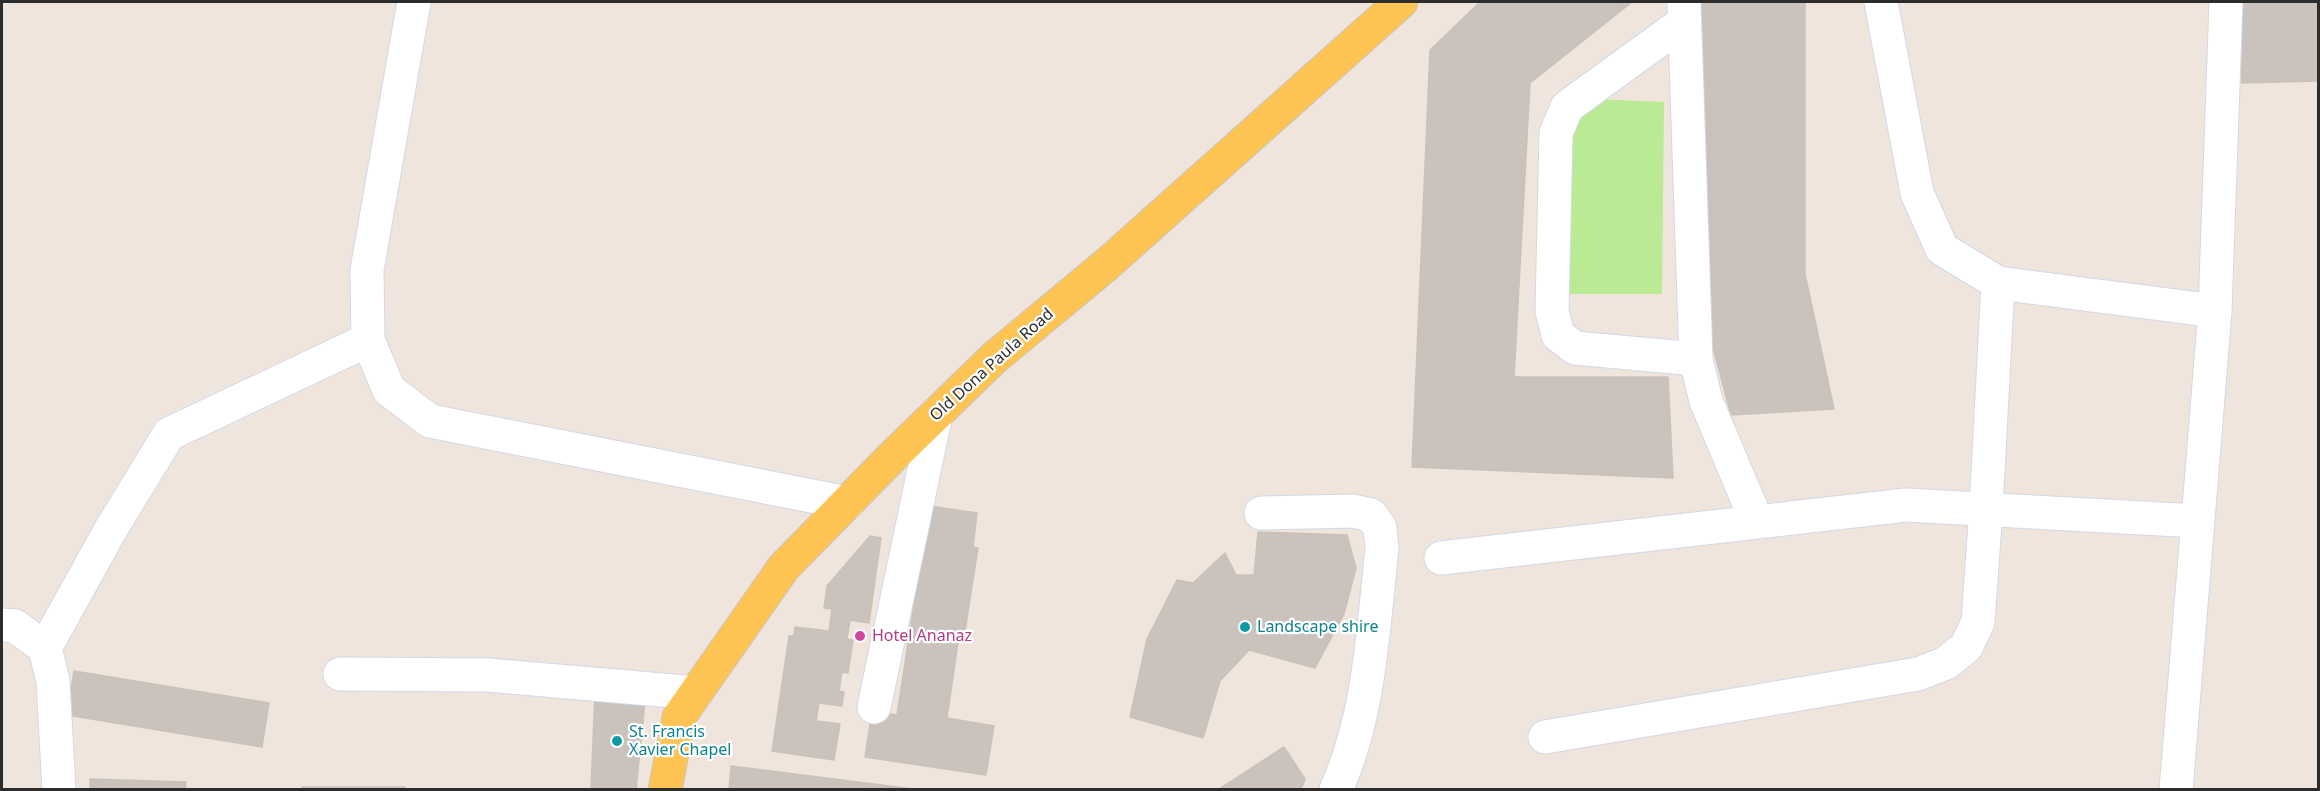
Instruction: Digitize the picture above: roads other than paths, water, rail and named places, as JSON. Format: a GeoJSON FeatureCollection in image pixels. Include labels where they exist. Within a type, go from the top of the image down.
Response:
{"type":"FeatureCollection","features":[{"type":"Feature","properties":{"kind":"main road","name":"Old Dona Paula Road"},"geometry":{"type":"LineString","coordinates":[[665,789],[679,717],[784,567],[994,358],[1106,265],[1401,2]]}},
{"type":"Feature","properties":{"kind":"street"},"geometry":{"type":"LineString","coordinates":[[414,2],[367,270],[368,340],[389,390],[430,421],[847,503]]}},
{"type":"Feature","properties":{"kind":"street"},"geometry":{"type":"LineString","coordinates":[[1881,2],[1917,193],[1942,249],[1998,283],[2215,311]]}},
{"type":"Feature","properties":{"kind":"street"},"geometry":{"type":"LineString","coordinates":[[2176,789],[2215,311],[2226,2]]}},
{"type":"Feature","properties":{"kind":"street"},"geometry":{"type":"LineString","coordinates":[[1684,12],[1567,107],[1556,133],[1552,310],[1558,335],[1575,348],[1695,359]]}},
{"type":"Feature","properties":{"kind":"street"},"geometry":{"type":"LineString","coordinates":[[1684,12],[1695,359],[1706,401],[1757,522]]}},
{"type":"Feature","properties":{"kind":"street"},"geometry":{"type":"LineString","coordinates":[[1545,737],[1918,674],[1946,663],[1966,647],[1978,622],[1998,283]]}},
{"type":"Feature","properties":{"kind":"street"},"geometry":{"type":"LineString","coordinates":[[45,648],[111,529],[169,435],[368,340]]}},
{"type":"Feature","properties":{"kind":"street"},"geometry":{"type":"LineString","coordinates":[[874,708],[936,414]]}},
{"type":"Feature","properties":{"kind":"street"},"geometry":{"type":"LineString","coordinates":[[1441,558],[1906,505],[2197,521]]}},
{"type":"Feature","properties":{"kind":"street"},"geometry":{"type":"LineString","coordinates":[[1261,513],[1353,511],[1371,515],[1380,528],[1382,548],[1369,674],[1349,760],[1336,789]]}},
{"type":"Feature","properties":{"kind":"street"},"geometry":{"type":"LineString","coordinates":[[2,625],[15,626],[45,648],[53,681],[58,789]]}},
{"type":"Feature","properties":{"kind":"street"},"geometry":{"type":"LineString","coordinates":[[340,674],[488,675],[696,693]]}},
{"type":"Feature","properties":{"kind":"place","name":"Landscape shire"},"geometry":{"type":"Point","coordinates":[1245,627]}},
{"type":"Feature","properties":{"kind":"place","name":"Hotel Ananaz"},"geometry":{"type":"Point","coordinates":[860,636]}},
{"type":"Feature","properties":{"kind":"place","name":"St. Francis Xavier Chapel"},"geometry":{"type":"Point","coordinates":[617,741]}}]}
